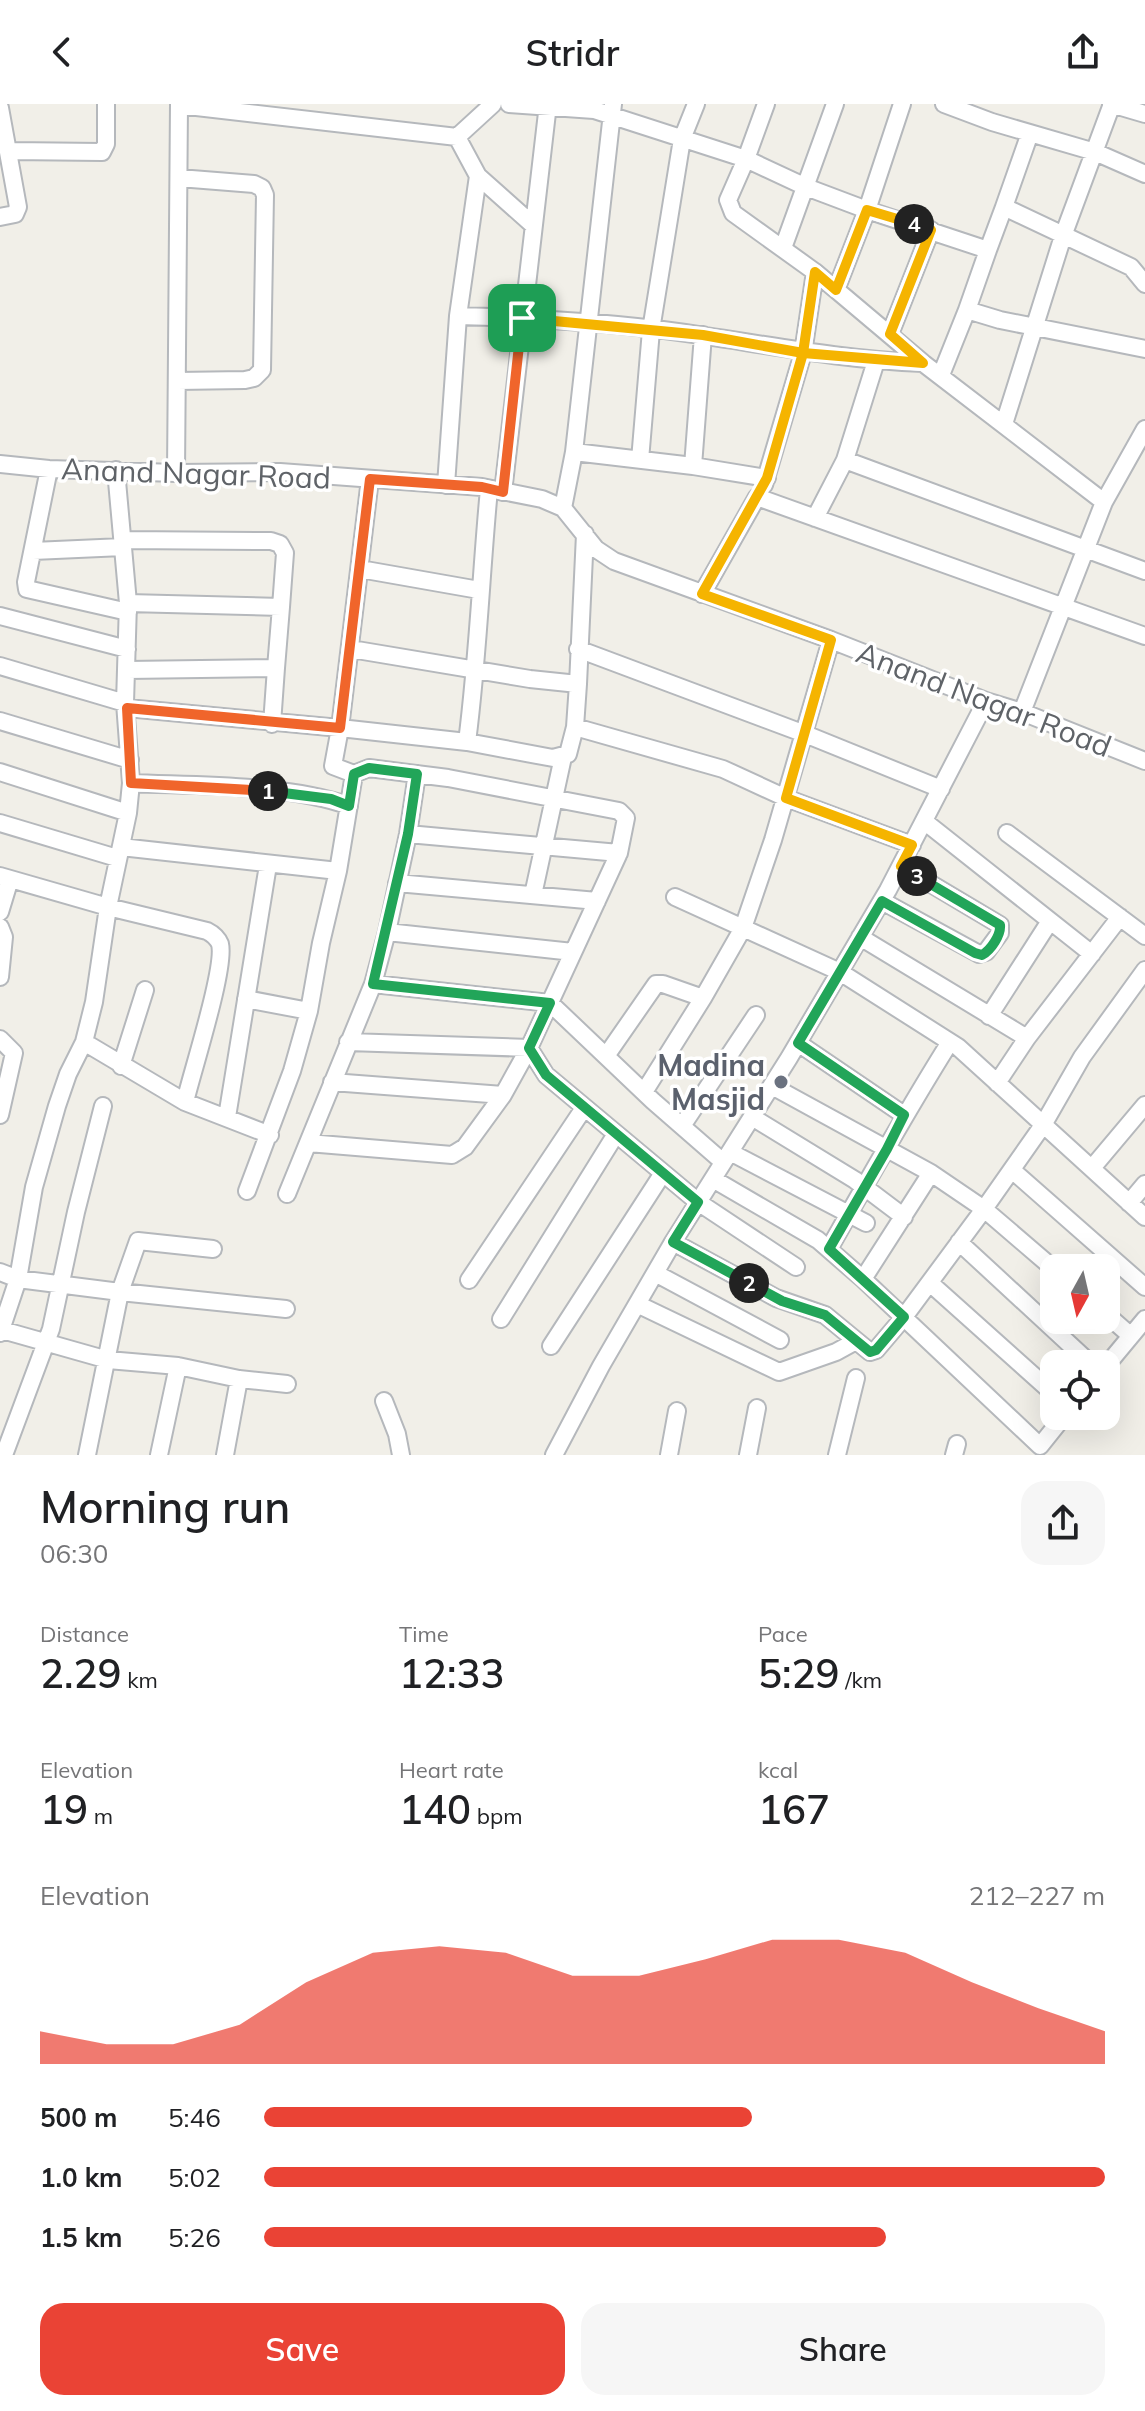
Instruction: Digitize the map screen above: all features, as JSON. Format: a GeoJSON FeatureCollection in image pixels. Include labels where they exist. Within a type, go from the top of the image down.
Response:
{"type":"FeatureCollection","features":[{"type":"Feature","properties":{"kind":"street"},"geometry":{"type":"LineString","coordinates":[[10,151],[102,152],[106,144],[106,104]]}},
{"type":"Feature","properties":{"kind":"street"},"geometry":{"type":"LineString","coordinates":[[176,473],[179,105],[457,137],[493,104]]}},
{"type":"Feature","properties":{"kind":"street"},"geometry":{"type":"LineString","coordinates":[[509,104],[612,110],[682,139],[746,159],[806,187],[867,210],[988,250]]}},
{"type":"Feature","properties":{"kind":"street"},"geometry":{"type":"LineString","coordinates":[[640,460],[651,330],[682,139],[696,104]]}},
{"type":"Feature","properties":{"kind":"street"},"geometry":{"type":"LineString","coordinates":[[766,104],[728,200],[733,213],[815,272],[923,363],[1104,502]]}},
{"type":"Feature","properties":{"kind":"street"},"geometry":{"type":"LineString","coordinates":[[783,248],[835,104]]}},
{"type":"Feature","properties":{"kind":"street"},"geometry":{"type":"LineString","coordinates":[[836,290],[867,210],[902,104]]}},
{"type":"Feature","properties":{"kind":"street"},"geometry":{"type":"LineString","coordinates":[[944,104],[1095,152],[1145,174]]}},
{"type":"Feature","properties":{"kind":"street"},"geometry":{"type":"LineString","coordinates":[[1004,424],[1063,236],[1112,104],[1145,114]]}},
{"type":"Feature","properties":{"kind":"street"},"geometry":{"type":"LineString","coordinates":[[467,742],[476,670],[479,590],[522,318],[548,106]]}},
{"type":"Feature","properties":{"kind":"street"},"geometry":{"type":"LineString","coordinates":[[0,108],[18,207],[15,214],[0,217]]}},
{"type":"Feature","properties":{"kind":"street"},"geometry":{"type":"LineString","coordinates":[[563,508],[574,452],[612,110]]}},
{"type":"Feature","properties":{"kind":"street"},"geometry":{"type":"LineString","coordinates":[[941,375],[1030,133]]}},
{"type":"Feature","properties":{"kind":"street"},"geometry":{"type":"LineString","coordinates":[[457,137],[478,176],[533,225]]}},
{"type":"Feature","properties":{"kind":"street"},"geometry":{"type":"LineString","coordinates":[[446,485],[458,316],[478,176]]}},
{"type":"Feature","properties":{"kind":"street"},"geometry":{"type":"LineString","coordinates":[[177,381],[245,380],[254,378],[262,370],[265,195],[262,188],[254,184],[179,178]]}},
{"type":"Feature","properties":{"kind":"street"},"geometry":{"type":"LineString","coordinates":[[1004,207],[1131,267],[1145,284]]}},
{"type":"Feature","properties":{"kind":"street"},"geometry":{"type":"LineString","coordinates":[[890,334],[931,230]]}},
{"type":"Feature","properties":{"kind":"street"},"geometry":{"type":"LineString","coordinates":[[702,594],[767,478],[803,353],[815,272]]}},
{"type":"Feature","properties":{"kind":"street"},"geometry":{"type":"LineString","coordinates":[[967,310],[1000,320],[1145,349]]}},
{"type":"Feature","properties":{"kind":"street"},"geometry":{"type":"LineString","coordinates":[[458,316],[522,318],[703,335],[803,353],[923,363]]}},
{"type":"Feature","properties":{"kind":"street"},"geometry":{"type":"LineString","coordinates":[[693,466],[703,335]]}},
{"type":"Feature","properties":{"kind":"street"},"geometry":{"type":"LineString","coordinates":[[815,518],[845,460],[876,361]]}},
{"type":"Feature","properties":{"kind":"street"},"geometry":{"type":"LineString","coordinates":[[1022,712],[1104,502],[1145,429]]}},
{"type":"Feature","properties":{"kind":"street"},"geometry":{"type":"LineString","coordinates":[[574,452],[767,478]]}},
{"type":"Feature","properties":{"kind":"street"},"geometry":{"type":"LineString","coordinates":[[845,460],[1145,571]]}},
{"type":"Feature","properties":{"kind":"street","name":"Anand Nagar Road"},"geometry":{"type":"LineString","coordinates":[[0,464],[49,469],[176,473],[280,472],[496,490],[542,499],[563,508],[596,549],[614,561],[831,640],[1145,761]]}},
{"type":"Feature","properties":{"kind":"street"},"geometry":{"type":"LineString","coordinates":[[49,469],[26,582],[31,591],[128,608],[281,607]]}},
{"type":"Feature","properties":{"kind":"street"},"geometry":{"type":"LineString","coordinates":[[116,470],[128,608],[126,706],[131,783],[128,813],[108,907],[102,959],[81,1049],[68,1074],[34,1187],[18,1279],[1,1332],[108,1360],[178,1366],[239,1379],[287,1384]]}},
{"type":"Feature","properties":{"kind":"street"},"geometry":{"type":"LineString","coordinates":[[308,1143],[452,1155],[465,1147],[503,1095],[529,1048],[619,853],[626,818],[619,811],[553,798],[369,768],[354,774],[333,766],[351,649],[370,479]]}},
{"type":"Feature","properties":{"kind":"street"},"geometry":{"type":"LineString","coordinates":[[757,497],[1145,636]]}},
{"type":"Feature","properties":{"kind":"street"},"geometry":{"type":"LineString","coordinates":[[0,666],[126,706],[272,724],[467,742],[553,758],[563,757],[568,754],[572,744],[575,727],[585,534]]}},
{"type":"Feature","properties":{"kind":"street"},"geometry":{"type":"LineString","coordinates":[[33,551],[123,544],[271,541],[280,544],[285,553],[272,724]]}},
{"type":"Feature","properties":{"kind":"street"},"geometry":{"type":"LineString","coordinates":[[360,569],[479,590]]}},
{"type":"Feature","properties":{"kind":"street"},"geometry":{"type":"LineString","coordinates":[[0,616],[127,649]]}},
{"type":"Feature","properties":{"kind":"street"},"geometry":{"type":"LineString","coordinates":[[644,1092],[743,928],[786,798],[831,640]]}},
{"type":"Feature","properties":{"kind":"street"},"geometry":{"type":"LineString","coordinates":[[351,649],[578,684]]}},
{"type":"Feature","properties":{"kind":"street"},"geometry":{"type":"LineString","coordinates":[[578,649],[941,789]]}},
{"type":"Feature","properties":{"kind":"street"},"geometry":{"type":"LineString","coordinates":[[127,670],[276,668]]}},
{"type":"Feature","properties":{"kind":"street"},"geometry":{"type":"LineString","coordinates":[[554,1455],[673,1242],[772,1086],[882,901],[986,701]]}},
{"type":"Feature","properties":{"kind":"street"},"geometry":{"type":"LineString","coordinates":[[0,721],[130,760]]}},
{"type":"Feature","properties":{"kind":"street"},"geometry":{"type":"LineString","coordinates":[[575,727],[723,769],[786,798],[912,845]]}},
{"type":"Feature","properties":{"kind":"street"},"geometry":{"type":"LineString","coordinates":[[533,895],[563,757]]}},
{"type":"Feature","properties":{"kind":"street"},"geometry":{"type":"LineString","coordinates":[[0,772],[128,813]]}},
{"type":"Feature","properties":{"kind":"street"},"geometry":{"type":"LineString","coordinates":[[247,1191],[270,1135],[309,1011],[354,774]]}},
{"type":"Feature","properties":{"kind":"street"},"geometry":{"type":"LineString","coordinates":[[287,1194],[373,984],[408,834],[417,774]]}},
{"type":"Feature","properties":{"kind":"street"},"geometry":{"type":"LineString","coordinates":[[131,783],[248,788],[331,799],[349,806]]}},
{"type":"Feature","properties":{"kind":"street"},"geometry":{"type":"LineString","coordinates":[[924,821],[1092,954]]}},
{"type":"Feature","properties":{"kind":"street"},"geometry":{"type":"LineString","coordinates":[[0,823],[119,853],[338,871]]}},
{"type":"Feature","properties":{"kind":"street"},"geometry":{"type":"LineString","coordinates":[[1007,833],[1145,936]]}},
{"type":"Feature","properties":{"kind":"street"},"geometry":{"type":"LineString","coordinates":[[408,834],[619,853]]}},
{"type":"Feature","properties":{"kind":"street"},"geometry":{"type":"LineString","coordinates":[[227,1117],[268,865]]}},
{"type":"Feature","properties":{"kind":"street"},"geometry":{"type":"LineString","coordinates":[[882,901],[979,954],[986,952],[1000,933],[1000,925],[901,866]]}},
{"type":"Feature","properties":{"kind":"street"},"geometry":{"type":"LineString","coordinates":[[0,912],[5,877],[216,936],[220,945],[217,978],[185,1102]]}},
{"type":"Feature","properties":{"kind":"street"},"geometry":{"type":"LineString","coordinates":[[397,883],[597,901]]}},
{"type":"Feature","properties":{"kind":"street"},"geometry":{"type":"LineString","coordinates":[[675,897],[840,972],[950,1042],[1145,1217]]}},
{"type":"Feature","properties":{"kind":"street"},"geometry":{"type":"LineString","coordinates":[[997,1083],[1027,1038],[1120,917]]}},
{"type":"Feature","properties":{"kind":"street"},"geometry":{"type":"LineString","coordinates":[[989,1016],[1050,921]]}},
{"type":"Feature","properties":{"kind":"street"},"geometry":{"type":"LineString","coordinates":[[0,927],[4,937],[0,977]]}},
{"type":"Feature","properties":{"kind":"street"},"geometry":{"type":"LineString","coordinates":[[387,932],[573,952]]}},
{"type":"Feature","properties":{"kind":"street"},"geometry":{"type":"LineString","coordinates":[[860,937],[1027,1038]]}},
{"type":"Feature","properties":{"kind":"street"},"geometry":{"type":"LineString","coordinates":[[673,1242],[776,1298],[825,1315],[873,1352],[930,1283],[1012,1170],[1043,1125],[1082,1057],[1145,970]]}},
{"type":"Feature","properties":{"kind":"street"},"geometry":{"type":"LineString","coordinates":[[373,984],[550,1003],[682,1126],[727,1157],[866,1223]]}},
{"type":"Feature","properties":{"kind":"street"},"geometry":{"type":"LineString","coordinates":[[606,1056],[656,984],[703,998]]}},
{"type":"Feature","properties":{"kind":"street"},"geometry":{"type":"LineString","coordinates":[[121,1066],[145,990]]}},
{"type":"Feature","properties":{"kind":"street"},"geometry":{"type":"LineString","coordinates":[[246,999],[309,1011]]}},
{"type":"Feature","properties":{"kind":"street"},"geometry":{"type":"LineString","coordinates":[[682,1126],[756,1015]]}},
{"type":"Feature","properties":{"kind":"street"},"geometry":{"type":"LineString","coordinates":[[0,1039],[14,1053],[0,1115]]}},
{"type":"Feature","properties":{"kind":"street"},"geometry":{"type":"LineString","coordinates":[[348,1042],[529,1048]]}},
{"type":"Feature","properties":{"kind":"street"},"geometry":{"type":"LineString","coordinates":[[829,1249],[904,1115],[950,1042]]}},
{"type":"Feature","properties":{"kind":"street"},"geometry":{"type":"LineString","coordinates":[[798,1043],[904,1115]]}},
{"type":"Feature","properties":{"kind":"street"},"geometry":{"type":"LineString","coordinates":[[529,1048],[546,1075],[698,1202],[796,1267]]}},
{"type":"Feature","properties":{"kind":"street"},"geometry":{"type":"LineString","coordinates":[[81,1049],[121,1066],[185,1102],[270,1135]]}},
{"type":"Feature","properties":{"kind":"street"},"geometry":{"type":"LineString","coordinates":[[332,1082],[503,1095]]}},
{"type":"Feature","properties":{"kind":"street"},"geometry":{"type":"LineString","coordinates":[[772,1086],[931,1173],[984,1209],[1040,1257]]}},
{"type":"Feature","properties":{"kind":"street"},"geometry":{"type":"LineString","coordinates":[[1092,1168],[1145,1105]]}},
{"type":"Feature","properties":{"kind":"street"},"geometry":{"type":"LineString","coordinates":[[4,1455],[46,1342],[103,1106]]}},
{"type":"Feature","properties":{"kind":"street"},"geometry":{"type":"LineString","coordinates":[[469,1280],[584,1108]]}},
{"type":"Feature","properties":{"kind":"street"},"geometry":{"type":"LineString","coordinates":[[752,1117],[865,1187],[904,1217]]}},
{"type":"Feature","properties":{"kind":"street"},"geometry":{"type":"LineString","coordinates":[[501,1319],[616,1134]]}},
{"type":"Feature","properties":{"kind":"street"},"geometry":{"type":"LineString","coordinates":[[1012,1170],[1145,1287]]}},
{"type":"Feature","properties":{"kind":"street"},"geometry":{"type":"LineString","coordinates":[[551,1346],[663,1173]]}},
{"type":"Feature","properties":{"kind":"street"},"geometry":{"type":"LineString","coordinates":[[863,1279],[931,1173]]}},
{"type":"Feature","properties":{"kind":"street"},"geometry":{"type":"LineString","coordinates":[[713,1179],[818,1240],[1040,1446],[1053,1430]]}},
{"type":"Feature","properties":{"kind":"street"},"geometry":{"type":"LineString","coordinates":[[1129,1203],[1145,1184]]}},
{"type":"Feature","properties":{"kind":"street"},"geometry":{"type":"LineString","coordinates":[[87,1455],[120,1292],[138,1241],[213,1249]]}},
{"type":"Feature","properties":{"kind":"street"},"geometry":{"type":"LineString","coordinates":[[959,1242],[1076,1350]]}},
{"type":"Feature","properties":{"kind":"street"},"geometry":{"type":"LineString","coordinates":[[0,1272],[18,1279],[59,1286],[286,1309]]}},
{"type":"Feature","properties":{"kind":"street"},"geometry":{"type":"LineString","coordinates":[[655,1273],[780,1340]]}},
{"type":"Feature","properties":{"kind":"street"},"geometry":{"type":"LineString","coordinates":[[930,1283],[1040,1381]]}},
{"type":"Feature","properties":{"kind":"street"},"geometry":{"type":"LineString","coordinates":[[637,1304],[779,1372],[836,1352],[856,1341]]}},
{"type":"Feature","properties":{"kind":"street"},"geometry":{"type":"LineString","coordinates":[[1119,1350],[1145,1319]]}},
{"type":"Feature","properties":{"kind":"street"},"geometry":{"type":"LineString","coordinates":[[1120,1326],[1131,1336]]}},
{"type":"Feature","properties":{"kind":"street"},"geometry":{"type":"LineString","coordinates":[[159,1455],[178,1366]]}},
{"type":"Feature","properties":{"kind":"street"},"geometry":{"type":"LineString","coordinates":[[837,1455],[856,1378]]}},
{"type":"Feature","properties":{"kind":"street"},"geometry":{"type":"LineString","coordinates":[[225,1455],[239,1379]]}},
{"type":"Feature","properties":{"kind":"street"},"geometry":{"type":"LineString","coordinates":[[384,1401],[397,1434],[401,1455]]}},
{"type":"Feature","properties":{"kind":"street"},"geometry":{"type":"LineString","coordinates":[[748,1455],[757,1408]]}},
{"type":"Feature","properties":{"kind":"street"},"geometry":{"type":"LineString","coordinates":[[669,1455],[677,1411]]}},
{"type":"Feature","properties":{"kind":"place","name":"Madina Masjid"},"geometry":{"type":"Point","coordinates":[781,1082]}},
{"type":"Feature","properties":{"kind":"route"},"geometry":{"type":"LineString","coordinates":[[522,318],[503,492],[482,487],[370,479],[340,728],[127,708],[131,783],[248,788],[331,799],[349,806],[354,774],[369,768],[417,774],[408,834],[373,984],[550,1003],[529,1048],[546,1075],[698,1202],[673,1242],[776,1298],[825,1315],[873,1352],[904,1317],[829,1249],[904,1115],[798,1043],[882,901],[982,955],[1001,928],[901,866],[912,845],[786,798],[831,640],[702,594],[767,478],[803,353],[815,272],[836,290],[867,210],[931,230],[890,334],[923,363],[803,353],[703,335],[522,318]]}}]}
